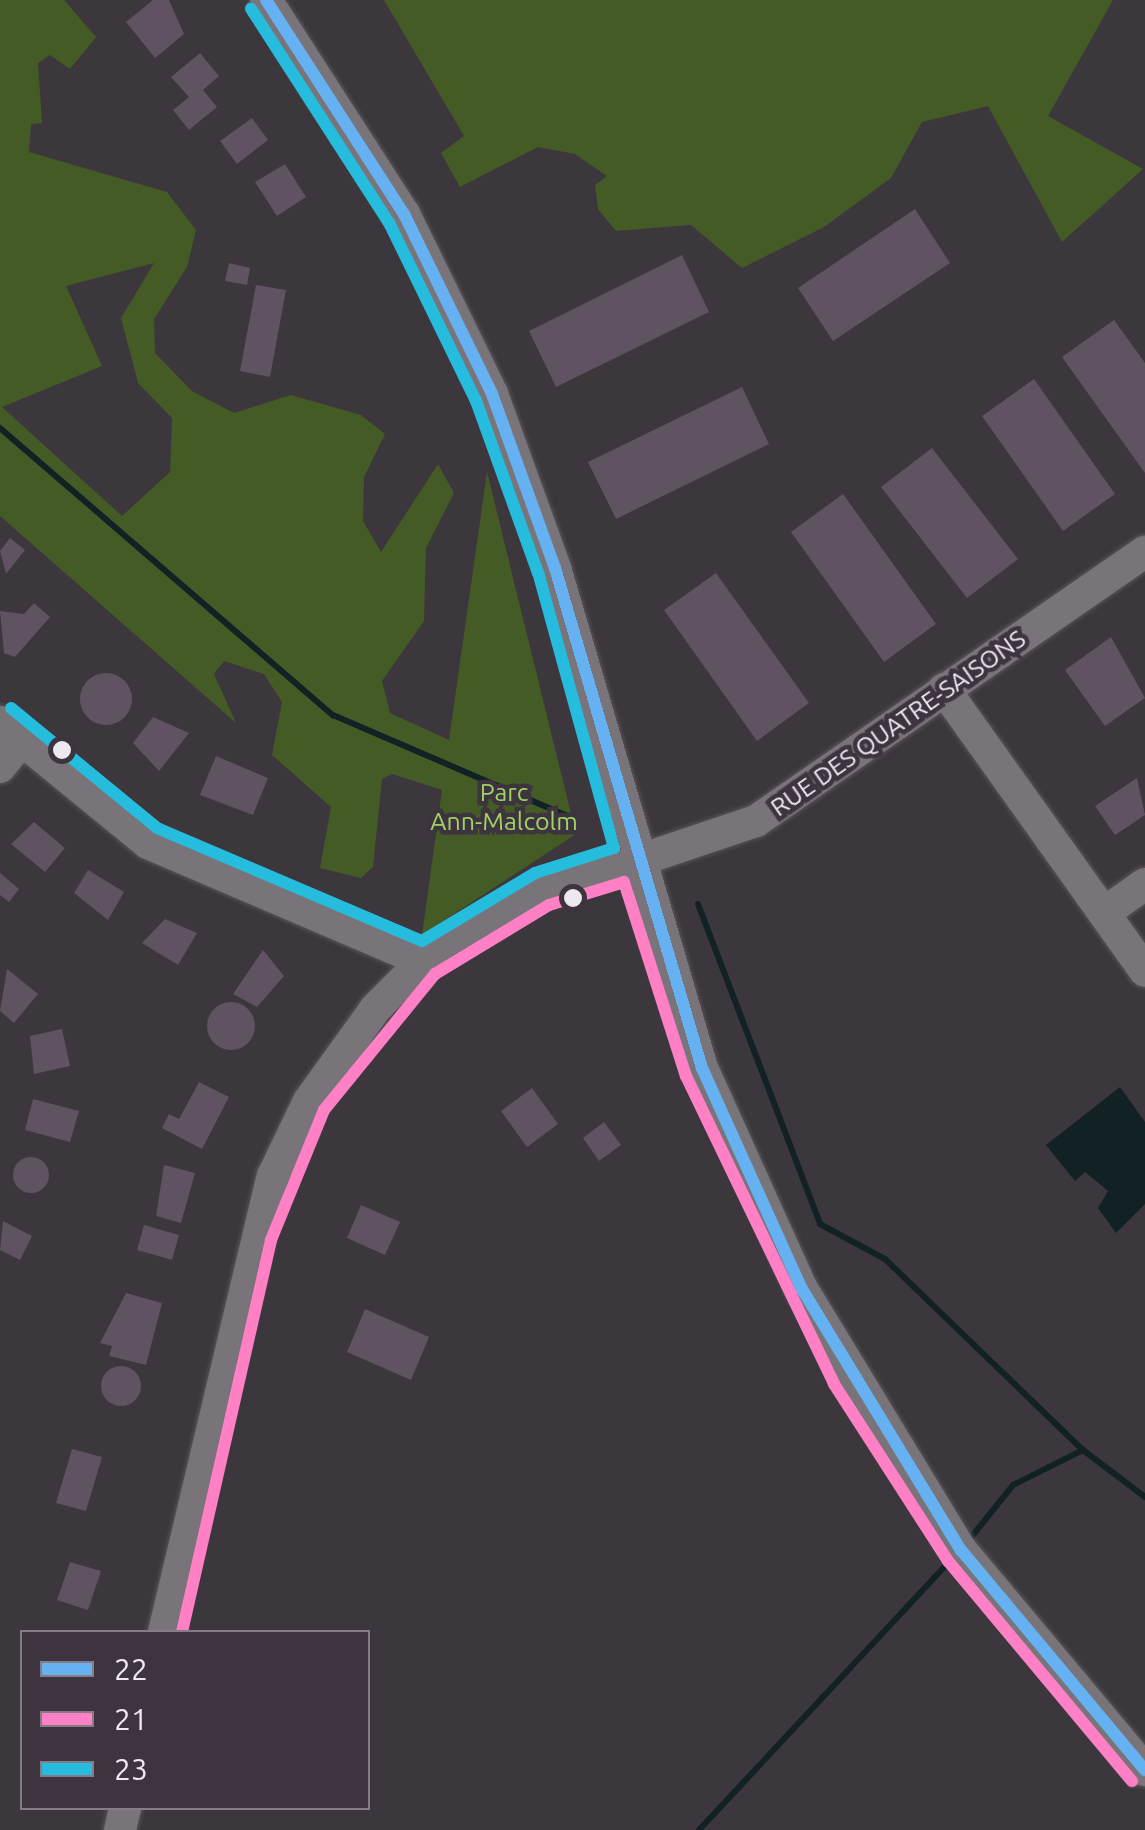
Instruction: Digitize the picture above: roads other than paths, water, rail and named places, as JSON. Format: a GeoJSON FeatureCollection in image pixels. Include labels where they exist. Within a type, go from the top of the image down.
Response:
{"type":"FeatureCollection","features":[{"type":"Feature","properties":{"kind":"street"},"geometry":{"type":"LineString","coordinates":[[266,0],[404,214],[492,394],[555,568],[635,860],[702,1068],[840,1358],[961,1550],[1145,1770]]}},
{"type":"Feature","properties":{"kind":"street","name":"RUE DES QUATRE-SAISONS"},"geometry":{"type":"LineString","coordinates":[[164,1630],[273,1176],[340,1054],[423,961],[542,890],[756,822],[1145,552]]}},
{"type":"Feature","properties":{"kind":"street"},"geometry":{"type":"LineString","coordinates":[[944,690],[1145,972]]}},
{"type":"Feature","properties":{"kind":"street"},"geometry":{"type":"LineString","coordinates":[[0,768],[11,731],[148,842],[423,961]]}},
{"type":"Feature","properties":{"kind":"street"},"geometry":{"type":"LineString","coordinates":[[1104,913],[1145,884]]}},
{"type":"Feature","properties":{"kind":"waterway"},"geometry":{"type":"LineString","coordinates":[[0,428],[333,715],[568,816]]}},
{"type":"Feature","properties":{"kind":"waterway"},"geometry":{"type":"LineString","coordinates":[[698,904],[820,1224],[885,1259],[1083,1450],[1145,1497]]}},
{"type":"Feature","properties":{"kind":"waterway"},"geometry":{"type":"LineString","coordinates":[[969,1540],[1013,1485],[1083,1450]]}},
{"type":"Feature","properties":{"kind":"waterway"},"geometry":{"type":"LineString","coordinates":[[699,1830],[954,1557]]}},
{"type":"Feature","properties":{"kind":"park label","name":"Parc Ann-Malcolm"},"geometry":{"type":"Point","coordinates":[504,808]}}]}
